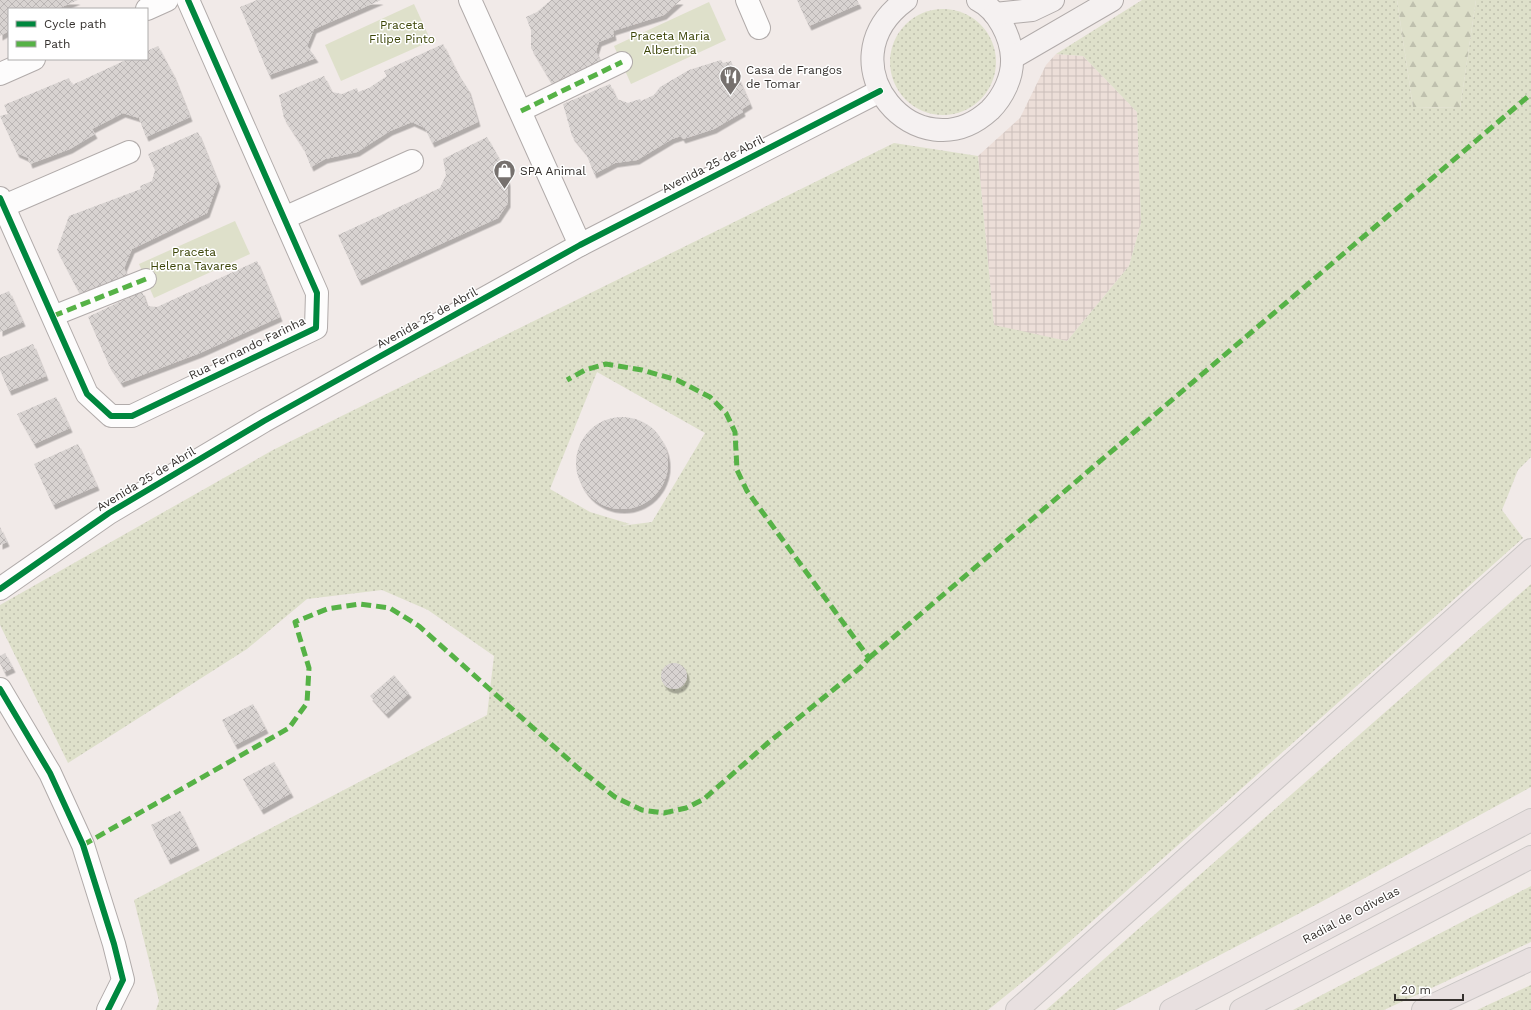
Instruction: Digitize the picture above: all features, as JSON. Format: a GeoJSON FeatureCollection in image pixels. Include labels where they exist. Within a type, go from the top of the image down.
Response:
{"type":"FeatureCollection","features":[{"type":"Feature","properties":{"kind":"highway"},"geometry":{"type":"LineString","coordinates":[[1017,1010],[1531,550]]}},
{"type":"Feature","properties":{"kind":"highway","name":"Radial de Odivelas"},"geometry":{"type":"LineString","coordinates":[[1171,1010],[1531,820]]}},
{"type":"Feature","properties":{"kind":"highway"},"geometry":{"type":"LineString","coordinates":[[1241,1010],[1531,857]]}},
{"type":"Feature","properties":{"kind":"highway"},"geometry":{"type":"LineString","coordinates":[[1424,1010],[1531,959]]}},
{"type":"Feature","properties":{"kind":"main road"},"geometry":{"type":"LineString","coordinates":[[897,3],[880,26],[873,48],[873,70],[880,91],[893,110],[913,123],[935,129],[959,128],[980,118],[997,102],[1008,82],[1012,58],[1007,35],[995,14],[978,0]]}},
{"type":"Feature","properties":{"kind":"main road"},"geometry":{"type":"LineString","coordinates":[[995,14],[1032,10],[1054,0]]}},
{"type":"Feature","properties":{"kind":"main road"},"geometry":{"type":"LineString","coordinates":[[1012,58],[1112,0]]}},
{"type":"Feature","properties":{"kind":"street"},"geometry":{"type":"LineString","coordinates":[[148,9],[167,0]]}},
{"type":"Feature","properties":{"kind":"street","name":"Rua Fernando Farinha"},"geometry":{"type":"LineString","coordinates":[[2,202],[87,394],[111,416],[132,416],[316,328],[317,293],[188,0]]}},
{"type":"Feature","properties":{"kind":"street"},"geometry":{"type":"LineString","coordinates":[[747,0],[759,28]]}},
{"type":"Feature","properties":{"kind":"street"},"geometry":{"type":"LineString","coordinates":[[473,1],[580,245]]}},
{"type":"Feature","properties":{"kind":"street"},"geometry":{"type":"LineString","coordinates":[[0,74],[32,60]]}},
{"type":"Feature","properties":{"kind":"street"},"geometry":{"type":"LineString","coordinates":[[521,111],[622,62]]}},
{"type":"Feature","properties":{"kind":"street","name":"Avenida 25 de Abril"},"geometry":{"type":"LineString","coordinates":[[0,589],[109,513],[264,421],[580,245],[880,91]]}},
{"type":"Feature","properties":{"kind":"street"},"geometry":{"type":"LineString","coordinates":[[2,202],[129,152]]}},
{"type":"Feature","properties":{"kind":"street"},"geometry":{"type":"LineString","coordinates":[[284,218],[412,161]]}},
{"type":"Feature","properties":{"kind":"street"},"geometry":{"type":"LineString","coordinates":[[53,316],[146,279]]}},
{"type":"Feature","properties":{"kind":"street"},"geometry":{"type":"LineString","coordinates":[[0,689],[50,773],[83,844],[114,944],[123,980],[108,1010]]}},
{"type":"Feature","properties":{"kind":"shaded area"},"geometry":{"type":"Polygon","coordinates":[[[1056,54],[1083,56],[1137,112],[1141,223],[1129,266],[1067,341],[994,326],[978,156],[1020,118],[1046,65],[1056,54]]]}},
{"type":"Feature","properties":{"kind":"green space"},"geometry":{"type":"Polygon","coordinates":[[[1142,0],[1397,0],[1413,107],[1460,108],[1476,0],[1531,0],[1531,457],[1518,470],[1502,510],[1523,538],[1041,967],[988,1010],[156,1010],[159,1001],[134,900],[487,715],[494,656],[428,610],[382,590],[307,599],[247,649],[68,763],[0,625],[0,605],[273,450],[894,143],[978,156],[994,325],[1067,341],[1129,266],[1141,223],[1137,112],[1083,56],[1056,54],[1142,0]],[[597,372],[550,489],[590,512],[630,524],[620,526],[652,522],[705,433],[597,372]]]}},
{"type":"Feature","properties":{"kind":"green space"},"geometry":{"type":"Polygon","coordinates":[[[1397,0],[1476,0],[1460,108],[1413,107],[1397,0]]]}},
{"type":"Feature","properties":{"kind":"green space","name":"Praceta Maria Albertina"},"geometry":{"type":"Polygon","coordinates":[[[709,2],[726,40],[631,84],[614,46],[709,2]]]}},
{"type":"Feature","properties":{"kind":"green space","name":"Praceta Filipe Pinto"},"geometry":{"type":"Polygon","coordinates":[[[414,4],[431,41],[341,81],[325,45],[414,4]]]}},
{"type":"Feature","properties":{"kind":"green space"},"geometry":{"type":"Polygon","coordinates":[[[943,9],[963,13],[980,25],[992,42],[996,62],[992,82],[980,99],[963,111],[943,115],[923,111],[906,99],[894,82],[890,62],[894,42],[906,25],[923,13],[943,9]]]}},
{"type":"Feature","properties":{"kind":"green space","name":"Praceta Helena Tavares"},"geometry":{"type":"Polygon","coordinates":[[[235,221],[250,254],[154,298],[139,264],[235,221]]]}},
{"type":"Feature","properties":{"kind":"green space"},"geometry":{"type":"Polygon","coordinates":[[[1531,584],[1531,787],[1321,902],[1115,1010],[1046,1010],[1531,584]]]}},
{"type":"Feature","properties":{"kind":"green space"},"geometry":{"type":"Polygon","coordinates":[[[1531,886],[1531,942],[1384,1010],[1293,1010],[1531,886]]]}},
{"type":"Feature","properties":{"kind":"green space"},"geometry":{"type":"Polygon","coordinates":[[[1531,985],[1531,1010],[1477,1010],[1531,985]]]}},
{"type":"Feature","properties":{"kind":"building"},"geometry":{"type":"Polygon","coordinates":[[[0,0],[78,0],[59,8],[8,8],[8,32],[0,36],[0,0]]]}},
{"type":"Feature","properties":{"kind":"building"},"geometry":{"type":"Polygon","coordinates":[[[257,0],[381,0],[314,29],[307,46],[316,58],[269,75],[240,7],[257,0]]]}},
{"type":"Feature","properties":{"kind":"building"},"geometry":{"type":"Polygon","coordinates":[[[551,0],[681,0],[664,15],[613,31],[614,36],[599,42],[596,51],[602,66],[554,87],[531,48],[531,30],[526,17],[537,12],[551,0]]]}},
{"type":"Feature","properties":{"kind":"building"},"geometry":{"type":"Polygon","coordinates":[[[797,0],[857,0],[859,4],[809,26],[797,0]]]}},
{"type":"Feature","properties":{"kind":"building"},"geometry":{"type":"Polygon","coordinates":[[[443,44],[457,72],[468,89],[478,122],[432,143],[425,128],[412,122],[390,131],[357,152],[325,159],[311,167],[304,149],[284,118],[279,95],[324,76],[332,92],[342,94],[357,88],[358,92],[369,88],[387,76],[384,71],[443,44]]]}},
{"type":"Feature","properties":{"kind":"building"},"geometry":{"type":"Polygon","coordinates":[[[158,46],[173,74],[190,117],[146,137],[139,118],[123,113],[92,129],[95,134],[70,149],[30,164],[28,158],[17,153],[0,116],[8,114],[4,105],[69,78],[72,85],[126,60],[148,60],[148,51],[158,46]]]}},
{"type":"Feature","properties":{"kind":"building"},"geometry":{"type":"Polygon","coordinates":[[[721,60],[723,63],[731,61],[750,104],[742,109],[743,112],[714,129],[683,139],[681,136],[672,139],[637,160],[615,163],[594,174],[586,153],[572,136],[563,104],[610,84],[617,99],[628,103],[640,99],[641,101],[654,95],[660,87],[689,70],[721,60]]]}},
{"type":"Feature","properties":{"kind":"building"},"geometry":{"type":"Polygon","coordinates":[[[198,132],[218,182],[207,213],[132,249],[124,268],[128,278],[82,298],[57,250],[69,216],[141,189],[140,186],[152,181],[155,170],[148,154],[198,132]]]}},
{"type":"Feature","properties":{"kind":"building"},"geometry":{"type":"Polygon","coordinates":[[[487,137],[505,169],[508,182],[508,203],[498,218],[359,281],[338,235],[440,188],[446,175],[443,159],[487,137]]]}},
{"type":"Feature","properties":{"kind":"building"},"geometry":{"type":"Polygon","coordinates":[[[257,261],[280,317],[200,353],[121,383],[109,365],[88,317],[142,291],[147,306],[157,307],[257,261]]]}},
{"type":"Feature","properties":{"kind":"building"},"geometry":{"type":"Polygon","coordinates":[[[9,291],[23,322],[0,332],[0,295],[9,291]]]}},
{"type":"Feature","properties":{"kind":"building"},"geometry":{"type":"Polygon","coordinates":[[[33,344],[46,376],[9,391],[0,370],[0,358],[33,344]]]}},
{"type":"Feature","properties":{"kind":"building"},"geometry":{"type":"Polygon","coordinates":[[[56,397],[70,428],[34,444],[17,414],[56,397]]]}},
{"type":"Feature","properties":{"kind":"building"},"geometry":{"type":"Polygon","coordinates":[[[622,417],[639,421],[654,431],[664,446],[668,463],[664,480],[654,495],[639,505],[622,509],[605,505],[590,495],[580,480],[576,463],[580,446],[590,431],[605,421],[622,417]]]}},
{"type":"Feature","properties":{"kind":"building"},"geometry":{"type":"Polygon","coordinates":[[[78,444],[97,486],[53,505],[34,464],[78,444]]]}},
{"type":"Feature","properties":{"kind":"building"},"geometry":{"type":"Polygon","coordinates":[[[0,527],[7,542],[0,545],[0,527]]]}},
{"type":"Feature","properties":{"kind":"building"},"geometry":{"type":"Polygon","coordinates":[[[5,653],[13,668],[4,672],[0,663],[0,656],[5,653]]]}},
{"type":"Feature","properties":{"kind":"building"},"geometry":{"type":"Polygon","coordinates":[[[674,663],[683,667],[687,676],[683,685],[674,689],[665,685],[661,676],[665,667],[674,663]]]}},
{"type":"Feature","properties":{"kind":"building"},"geometry":{"type":"Polygon","coordinates":[[[394,675],[409,693],[386,714],[370,696],[394,675]]]}},
{"type":"Feature","properties":{"kind":"building"},"geometry":{"type":"Polygon","coordinates":[[[253,704],[266,729],[235,745],[222,720],[253,704]]]}},
{"type":"Feature","properties":{"kind":"building"},"geometry":{"type":"Polygon","coordinates":[[[274,762],[291,793],[261,810],[243,779],[274,762]]]}},
{"type":"Feature","properties":{"kind":"building"},"geometry":{"type":"Polygon","coordinates":[[[180,811],[197,846],[168,860],[151,825],[180,811]]]}},
{"type":"Feature","properties":{"kind":"marked path"},"geometry":{"type":"LineString","coordinates":[[521,111],[622,62]]}},
{"type":"Feature","properties":{"kind":"marked path"},"geometry":{"type":"LineString","coordinates":[[869,658],[1531,94]]}},
{"type":"Feature","properties":{"kind":"marked path"},"geometry":{"type":"LineString","coordinates":[[53,316],[146,279]]}},
{"type":"Feature","properties":{"kind":"marked path"},"geometry":{"type":"LineString","coordinates":[[83,845],[289,728],[307,703],[309,668],[295,622],[327,609],[360,604],[390,608],[419,626],[578,768],[615,797],[642,810],[664,813],[686,808],[704,799],[769,742],[860,668],[869,658],[747,491],[737,470],[735,432],[726,413],[710,397],[677,380],[642,370],[606,364],[585,370],[567,380]]}},
{"type":"Feature","properties":{"kind":"cycle path"},"geometry":{"type":"LineString","coordinates":[[0,198],[87,394],[111,416],[132,416],[316,328],[317,293],[188,0]]}},
{"type":"Feature","properties":{"kind":"cycle path"},"geometry":{"type":"LineString","coordinates":[[0,589],[109,513],[264,421],[580,245],[880,91]]}},
{"type":"Feature","properties":{"kind":"cycle path"},"geometry":{"type":"LineString","coordinates":[[0,689],[50,773],[83,845],[114,944],[123,980],[108,1010]]}},
{"type":"Feature","properties":{"kind":"place","name":"Casa de Frangos de Tomar"},"geometry":{"type":"Point","coordinates":[731,96]}},
{"type":"Feature","properties":{"kind":"place","name":"SPA Animal"},"geometry":{"type":"Point","coordinates":[505,190]}}]}
